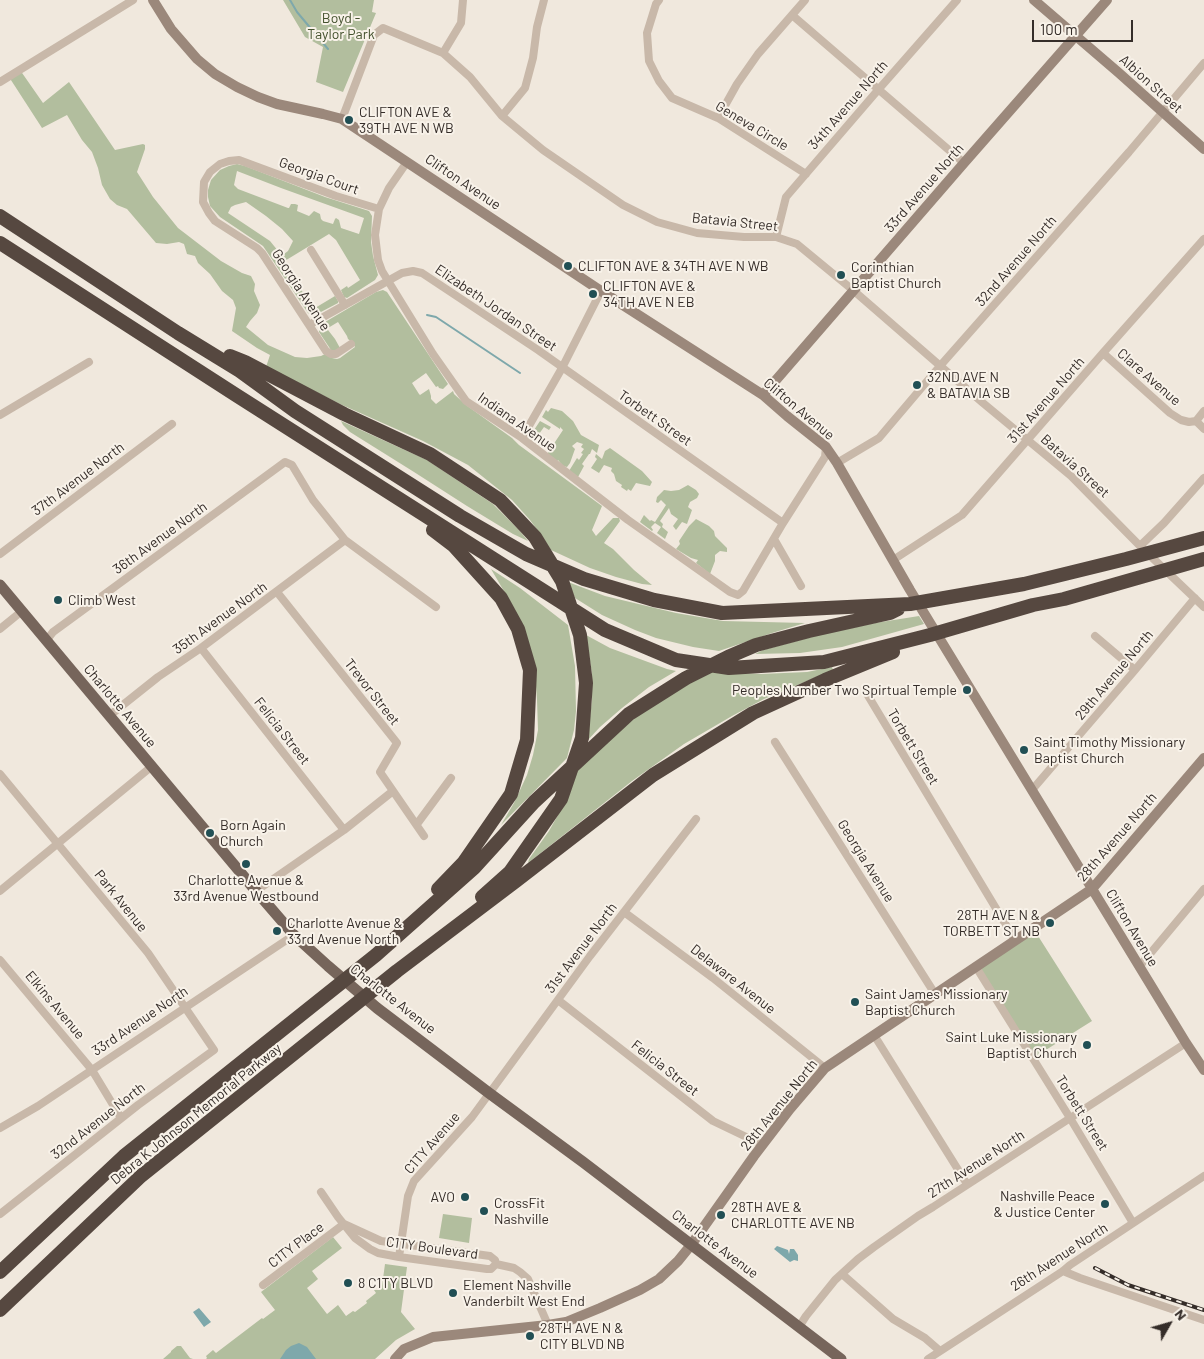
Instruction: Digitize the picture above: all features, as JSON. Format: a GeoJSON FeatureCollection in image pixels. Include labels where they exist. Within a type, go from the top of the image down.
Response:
{"type":"FeatureCollection","features":[{"type":"Feature","properties":{"kind":"highway"},"geometry":{"type":"LineString","coordinates":[[0,216],[178,333],[240,371],[295,411],[460,516],[526,554],[584,579],[654,600],[722,613],[911,604],[1024,584],[1204,538]]}},
{"type":"Feature","properties":{"kind":"highway"},"geometry":{"type":"LineString","coordinates":[[0,243],[605,630],[676,660],[729,668],[824,662],[930,635],[1033,605],[1064,599],[1201,560]]}},
{"type":"Feature","properties":{"kind":"highway"},"geometry":{"type":"LineString","coordinates":[[178,333],[245,362],[344,414],[430,454],[500,500],[535,537],[562,581],[580,635],[586,683],[582,738],[561,799],[510,872],[398,971]]}},
{"type":"Feature","properties":{"kind":"highway"},"geometry":{"type":"LineString","coordinates":[[344,464],[454,546],[474,568],[501,598],[518,629],[530,670],[527,740],[511,794],[464,862],[376,954]]}},
{"type":"Feature","properties":{"kind":"highway"},"geometry":{"type":"LineString","coordinates":[[376,954],[474,868],[534,802],[629,714],[686,678],[756,645],[890,613],[911,604]]}},
{"type":"Feature","properties":{"kind":"highway"},"geometry":{"type":"LineString","coordinates":[[398,971],[653,775],[753,713],[930,635]]}},
{"type":"Feature","properties":{"kind":"highway","name":"Debra K Johnson Memorial Parkway"},"geometry":{"type":"LineString","coordinates":[[0,1272],[124,1156],[376,954]]}},
{"type":"Feature","properties":{"kind":"highway","name":"Debra K Johnson Memorial Parkway"},"geometry":{"type":"LineString","coordinates":[[0,1310],[141,1176],[398,971]]}},
{"type":"Feature","properties":{"kind":"main road","name":"Charlotte Avenue"},"geometry":{"type":"LineString","coordinates":[[0,585],[294,935],[377,1008],[841,1359]]}},
{"type":"Feature","properties":{"kind":"street"},"geometry":{"type":"LineString","coordinates":[[0,82],[133,0]]}},
{"type":"Feature","properties":{"kind":"street","name":"Clifton Avenue"},"geometry":{"type":"LineString","coordinates":[[152,0],[171,29],[197,59],[215,74],[236,87],[277,104],[342,119],[763,396],[826,447],[1139,967],[1203,1067]]}},
{"type":"Feature","properties":{"kind":"street"},"geometry":{"type":"LineString","coordinates":[[443,53],[461,23],[463,0]]}},
{"type":"Feature","properties":{"kind":"street"},"geometry":{"type":"LineString","coordinates":[[502,116],[525,88],[544,0]]}},
{"type":"Feature","properties":{"kind":"street","name":"Geneva Circle"},"geometry":{"type":"LineString","coordinates":[[659,0],[656,4],[648,33],[649,61],[659,81],[672,98],[718,118],[806,174]]}},
{"type":"Feature","properties":{"kind":"street"},"geometry":{"type":"LineString","coordinates":[[718,118],[737,84],[758,54],[805,0]]}},
{"type":"Feature","properties":{"kind":"street","name":"34th Avenue North"},"geometry":{"type":"LineString","coordinates":[[776,237],[786,197],[957,0]]}},
{"type":"Feature","properties":{"kind":"street","name":"Albion Street"},"geometry":{"type":"LineString","coordinates":[[1034,0],[1204,149]]}},
{"type":"Feature","properties":{"kind":"street","name":"33rd Avenue North"},"geometry":{"type":"LineString","coordinates":[[763,396],[964,163],[1108,0]]}},
{"type":"Feature","properties":{"kind":"street"},"geometry":{"type":"LineString","coordinates":[[792,15],[964,163]]}},
{"type":"Feature","properties":{"kind":"street","name":"Batavia Street"},"geometry":{"type":"LineString","coordinates":[[342,119],[374,35],[383,28],[443,53],[470,77],[502,116],[543,150],[623,205],[656,222],[697,233],[776,237],[796,244],[1071,476],[1204,607]]}},
{"type":"Feature","properties":{"kind":"street","name":"32nd Avenue North"},"geometry":{"type":"LineString","coordinates":[[837,463],[879,438],[1129,152],[1204,63]]}},
{"type":"Feature","properties":{"kind":"street","name":"Georgia Court"},"geometry":{"type":"LineString","coordinates":[[205,180],[211,171],[220,164],[239,160],[336,196],[379,209]]}},
{"type":"Feature","properties":{"kind":"street"},"geometry":{"type":"LineString","coordinates":[[379,209],[389,188],[407,162]]}},
{"type":"Feature","properties":{"kind":"street","name":"Georgia Avenue"},"geometry":{"type":"LineString","coordinates":[[205,180],[203,202],[209,214],[215,221],[262,253],[329,353],[336,354],[351,344]]}},
{"type":"Feature","properties":{"kind":"street","name":"Indiana Avenue"},"geometry":{"type":"LineString","coordinates":[[379,209],[376,247],[382,271],[462,397],[522,438],[628,520],[730,592],[738,595],[743,591],[774,539]]}},
{"type":"Feature","properties":{"kind":"street","name":"31st Avenue North"},"geometry":{"type":"LineString","coordinates":[[893,560],[962,515],[1204,239]]}},
{"type":"Feature","properties":{"kind":"street"},"geometry":{"type":"LineString","coordinates":[[311,250],[345,304]]}},
{"type":"Feature","properties":{"kind":"street","name":"Elizabeth Jordan Street"},"geometry":{"type":"LineString","coordinates":[[387,280],[404,272],[422,273],[562,368]]}},
{"type":"Feature","properties":{"kind":"street"},"geometry":{"type":"LineString","coordinates":[[309,324],[387,280]]}},
{"type":"Feature","properties":{"kind":"street"},"geometry":{"type":"LineString","coordinates":[[522,438],[562,368],[601,291]]}},
{"type":"Feature","properties":{"kind":"street","name":"Clare Avenue"},"geometry":{"type":"LineString","coordinates":[[1103,353],[1170,413],[1181,420],[1196,421]]}},
{"type":"Feature","properties":{"kind":"street"},"geometry":{"type":"LineString","coordinates":[[0,415],[89,362]]}},
{"type":"Feature","properties":{"kind":"street","name":"Torbett Street"},"geometry":{"type":"LineString","coordinates":[[562,368],[783,523]]}},
{"type":"Feature","properties":{"kind":"street"},"geometry":{"type":"LineString","coordinates":[[1204,411],[1196,421],[1204,429]]}},
{"type":"Feature","properties":{"kind":"street","name":"37th Avenue North"},"geometry":{"type":"LineString","coordinates":[[0,554],[172,424]]}},
{"type":"Feature","properties":{"kind":"street"},"geometry":{"type":"LineString","coordinates":[[801,586],[774,539],[825,457],[826,447]]}},
{"type":"Feature","properties":{"kind":"street","name":"36th Avenue North"},"geometry":{"type":"LineString","coordinates":[[46,640],[54,632],[285,462],[292,465],[313,500],[345,540]]}},
{"type":"Feature","properties":{"kind":"street"},"geometry":{"type":"LineString","coordinates":[[1140,546],[1164,523],[1204,478]]}},
{"type":"Feature","properties":{"kind":"street"},"geometry":{"type":"LineString","coordinates":[[345,540],[436,607]]}},
{"type":"Feature","properties":{"kind":"street","name":"35th Avenue North"},"geometry":{"type":"LineString","coordinates":[[109,716],[158,677],[201,648],[345,540]]}},
{"type":"Feature","properties":{"kind":"street","name":"Trevor Street"},"geometry":{"type":"LineString","coordinates":[[277,592],[397,743],[380,772],[424,836]]}},
{"type":"Feature","properties":{"kind":"street","name":"29th Avenue North"},"geometry":{"type":"LineString","coordinates":[[1032,790],[1195,598]]}},
{"type":"Feature","properties":{"kind":"street"},"geometry":{"type":"LineString","coordinates":[[0,629],[22,611]]}},
{"type":"Feature","properties":{"kind":"street"},"geometry":{"type":"LineString","coordinates":[[1095,636],[1135,670]]}},
{"type":"Feature","properties":{"kind":"street","name":"Felicia Street"},"geometry":{"type":"LineString","coordinates":[[201,648],[344,830]]}},
{"type":"Feature","properties":{"kind":"street","name":"Torbett Street"},"geometry":{"type":"LineString","coordinates":[[867,694],[1015,940]]}},
{"type":"Feature","properties":{"kind":"street","name":"Georgia Avenue"},"geometry":{"type":"LineString","coordinates":[[775,742],[935,994]]}},
{"type":"Feature","properties":{"kind":"street","name":"28th Avenue North"},"geometry":{"type":"LineString","coordinates":[[394,1359],[404,1349],[433,1337],[566,1322],[640,1290],[659,1279],[691,1245],[790,1109],[825,1068],[1092,889],[1203,760]]}},
{"type":"Feature","properties":{"kind":"street"},"geometry":{"type":"LineString","coordinates":[[0,891],[151,767]]}},
{"type":"Feature","properties":{"kind":"street","name":"Park Avenue"},"geometry":{"type":"LineString","coordinates":[[0,774],[148,953],[214,1050]]}},
{"type":"Feature","properties":{"kind":"street"},"geometry":{"type":"LineString","coordinates":[[417,824],[451,778]]}},
{"type":"Feature","properties":{"kind":"street"},"geometry":{"type":"LineString","coordinates":[[256,891],[344,830],[392,792]]}},
{"type":"Feature","properties":{"kind":"street","name":"31st Avenue North"},"geometry":{"type":"LineString","coordinates":[[489,1093],[696,819]]}},
{"type":"Feature","properties":{"kind":"street"},"geometry":{"type":"LineString","coordinates":[[1139,967],[1204,890]]}},
{"type":"Feature","properties":{"kind":"street","name":"Delaware Avenue"},"geometry":{"type":"LineString","coordinates":[[624,912],[713,978],[825,1068]]}},
{"type":"Feature","properties":{"kind":"street","name":"33rd Avenue North"},"geometry":{"type":"LineString","coordinates":[[0,1128],[38,1106],[294,935]]}},
{"type":"Feature","properties":{"kind":"street","name":"Elkins Avenue"},"geometry":{"type":"LineString","coordinates":[[0,960],[92,1070],[121,1118]]}},
{"type":"Feature","properties":{"kind":"street","name":"Torbett Street"},"geometry":{"type":"LineString","coordinates":[[976,967],[1133,1223]]}},
{"type":"Feature","properties":{"kind":"street","name":"Felicia Street"},"geometry":{"type":"LineString","coordinates":[[558,1000],[713,1121],[763,1145]]}},
{"type":"Feature","properties":{"kind":"street"},"geometry":{"type":"LineString","coordinates":[[874,1035],[967,1184]]}},
{"type":"Feature","properties":{"kind":"street","name":"27th Avenue North"},"geometry":{"type":"LineString","coordinates":[[799,1327],[826,1291],[842,1274],[874,1247],[918,1216],[1186,1043]]}},
{"type":"Feature","properties":{"kind":"street","name":"32nd Avenue North"},"geometry":{"type":"LineString","coordinates":[[0,1214],[138,1104],[214,1050]]}},
{"type":"Feature","properties":{"kind":"street","name":"C1TY Avenue"},"geometry":{"type":"LineString","coordinates":[[399,1258],[411,1185],[472,1117],[489,1093]]}},
{"type":"Feature","properties":{"kind":"street","name":"26th Avenue North"},"geometry":{"type":"LineString","coordinates":[[928,1359],[1204,1176]]}},
{"type":"Feature","properties":{"kind":"street","name":"C1TY Boulevard"},"geometry":{"type":"LineString","coordinates":[[322,1192],[355,1238],[370,1249],[381,1254],[487,1269],[491,1269],[496,1264]]}},
{"type":"Feature","properties":{"kind":"street","name":"C1TY Boulevard"},"geometry":{"type":"LineString","coordinates":[[344,1224],[374,1239],[490,1256],[495,1260],[496,1264]]}},
{"type":"Feature","properties":{"kind":"street","name":"C1TY Place"},"geometry":{"type":"LineString","coordinates":[[263,1286],[344,1224]]}},
{"type":"Feature","properties":{"kind":"street","name":"C1TY Boulevard"},"geometry":{"type":"LineString","coordinates":[[496,1264],[514,1268],[526,1277],[548,1325]]}},
{"type":"Feature","properties":{"kind":"street"},"geometry":{"type":"LineString","coordinates":[[1063,1271],[1204,1320]]}},
{"type":"Feature","properties":{"kind":"street"},"geometry":{"type":"LineString","coordinates":[[842,1274],[893,1319],[926,1338],[940,1351]]}},
{"type":"Feature","properties":{"kind":"green space","name":"Boyd - Taylor Park"},"geometry":{"type":"Polygon","coordinates":[[[283,0],[374,0],[372,12],[376,13],[343,92],[316,82],[323,47],[305,37],[283,0]]]}},
{"type":"Feature","properties":{"kind":"green space"},"geometry":{"type":"Polygon","coordinates":[[[20,70],[43,103],[69,82],[115,150],[145,145],[137,172],[153,197],[178,228],[221,261],[251,276],[255,284],[254,291],[260,305],[257,313],[246,327],[268,345],[295,357],[307,358],[327,353],[332,358],[340,358],[355,347],[353,343],[348,339],[338,322],[328,328],[328,330],[340,348],[335,351],[331,350],[319,332],[320,325],[376,292],[383,290],[387,292],[448,384],[443,389],[438,386],[436,387],[426,373],[412,383],[419,394],[429,389],[431,399],[436,404],[453,391],[466,405],[602,506],[592,530],[596,536],[613,518],[619,518],[620,521],[604,543],[652,585],[616,577],[590,568],[551,550],[530,520],[512,500],[468,465],[423,441],[340,404],[266,367],[270,355],[232,331],[236,308],[233,300],[222,291],[210,274],[198,263],[195,256],[187,254],[184,244],[179,242],[156,243],[127,209],[117,205],[110,199],[102,185],[92,152],[82,140],[67,115],[42,128],[9,77],[20,70]]]}},
{"type":"Feature","properties":{"kind":"green space"},"geometry":{"type":"Polygon","coordinates":[[[237,164],[245,166],[325,197],[369,211],[372,216],[371,242],[378,275],[375,280],[347,298],[344,297],[341,290],[360,280],[336,240],[329,234],[283,262],[313,308],[335,296],[338,301],[338,303],[319,313],[312,315],[308,313],[263,246],[220,217],[210,206],[208,190],[211,180],[220,170],[237,164]],[[237,171],[234,185],[238,189],[288,208],[291,204],[298,205],[297,211],[309,216],[314,211],[320,214],[323,221],[333,224],[336,218],[339,220],[341,228],[359,234],[364,218],[237,171]],[[246,202],[231,207],[228,213],[270,241],[283,257],[285,256],[284,254],[288,251],[293,241],[282,229],[246,202]]]}},
{"type":"Feature","properties":{"kind":"green space"},"geometry":{"type":"Polygon","coordinates":[[[551,408],[562,411],[573,421],[581,435],[599,445],[597,453],[592,449],[582,464],[584,466],[578,477],[569,471],[577,458],[579,460],[583,454],[581,453],[584,449],[581,447],[583,444],[577,442],[572,446],[575,449],[567,467],[563,466],[558,460],[555,464],[545,457],[563,430],[542,417],[546,410],[548,412],[551,408]]]}},
{"type":"Feature","properties":{"kind":"green space"},"geometry":{"type":"Polygon","coordinates":[[[341,421],[427,460],[493,504],[528,541],[467,506],[350,432],[341,421]]]}},
{"type":"Feature","properties":{"kind":"green space"},"geometry":{"type":"Polygon","coordinates":[[[540,421],[551,427],[549,430],[544,427],[539,434],[534,430],[540,421]]]}},
{"type":"Feature","properties":{"kind":"green space"},"geometry":{"type":"Polygon","coordinates":[[[610,448],[642,471],[652,482],[650,486],[636,483],[631,491],[628,489],[627,491],[616,481],[611,471],[612,468],[604,465],[599,473],[591,468],[597,459],[595,457],[596,454],[602,459],[605,451],[610,448]]]}},
{"type":"Feature","properties":{"kind":"green space"},"geometry":{"type":"Polygon","coordinates":[[[688,485],[699,494],[697,498],[690,502],[688,507],[692,510],[687,524],[682,522],[676,530],[673,526],[678,519],[671,514],[669,508],[660,521],[663,524],[662,527],[668,532],[665,539],[657,533],[661,527],[655,523],[651,527],[652,531],[640,522],[644,515],[650,521],[655,522],[666,505],[661,500],[658,503],[656,502],[657,497],[664,490],[679,490],[688,485]]]}},
{"type":"Feature","properties":{"kind":"green space"},"geometry":{"type":"Polygon","coordinates":[[[696,519],[709,526],[714,531],[715,536],[727,548],[727,552],[720,551],[715,555],[715,561],[710,574],[696,563],[698,560],[676,549],[689,526],[696,519]]]}},
{"type":"Feature","properties":{"kind":"green space"},"geometry":{"type":"Polygon","coordinates":[[[491,569],[520,588],[568,625],[575,666],[576,711],[574,730],[567,758],[501,825],[527,775],[533,755],[538,730],[537,700],[535,673],[515,610],[491,569]]]}},
{"type":"Feature","properties":{"kind":"green space"},"geometry":{"type":"Polygon","coordinates":[[[568,582],[605,596],[676,613],[723,621],[805,623],[719,651],[693,647],[656,638],[602,615],[575,598],[568,582]]]}},
{"type":"Feature","properties":{"kind":"green space"},"geometry":{"type":"Polygon","coordinates":[[[919,616],[924,624],[842,647],[800,653],[755,654],[763,650],[819,635],[919,616]]]}},
{"type":"Feature","properties":{"kind":"green space"},"geometry":{"type":"Polygon","coordinates":[[[586,635],[610,648],[676,671],[649,687],[622,708],[587,741],[592,700],[592,674],[586,635]]]}},
{"type":"Feature","properties":{"kind":"green space"},"geometry":{"type":"Polygon","coordinates":[[[832,667],[833,670],[764,699],[684,744],[632,781],[528,863],[558,815],[577,770],[606,742],[641,713],[710,671],[761,674],[807,672],[832,667]]]}},
{"type":"Feature","properties":{"kind":"green space"},"geometry":{"type":"Polygon","coordinates":[[[1033,928],[1092,1021],[1033,1058],[976,967],[1033,928]]]}},
{"type":"Feature","properties":{"kind":"green space"},"geometry":{"type":"Polygon","coordinates":[[[443,1214],[472,1218],[469,1243],[439,1238],[443,1214]]]}},
{"type":"Feature","properties":{"kind":"green space"},"geometry":{"type":"Polygon","coordinates":[[[333,1237],[342,1248],[312,1271],[318,1279],[307,1288],[327,1314],[338,1305],[346,1316],[367,1303],[366,1301],[376,1293],[374,1290],[379,1290],[380,1286],[382,1286],[385,1264],[407,1267],[401,1312],[415,1329],[396,1340],[375,1359],[206,1359],[206,1356],[213,1350],[216,1353],[275,1310],[261,1292],[333,1237]]]}},
{"type":"Feature","properties":{"kind":"green space"},"geometry":{"type":"Polygon","coordinates":[[[177,1346],[181,1346],[190,1358],[193,1359],[163,1359],[177,1346]]]}},
{"type":"Feature","properties":{"kind":"water"},"geometry":{"type":"Polygon","coordinates":[[[777,1246],[788,1250],[789,1254],[790,1249],[794,1249],[798,1255],[798,1261],[790,1262],[774,1249],[777,1246]]]}},
{"type":"Feature","properties":{"kind":"water"},"geometry":{"type":"Polygon","coordinates":[[[199,1308],[211,1322],[204,1327],[193,1312],[199,1308]]]}},
{"type":"Feature","properties":{"kind":"water"},"geometry":{"type":"Polygon","coordinates":[[[299,1343],[307,1347],[316,1359],[280,1359],[286,1350],[299,1343]]]}},
{"type":"Feature","properties":{"kind":"waterway"},"geometry":{"type":"LineString","coordinates":[[290,0],[297,12],[328,49]]}},
{"type":"Feature","properties":{"kind":"waterway"},"geometry":{"type":"LineString","coordinates":[[427,315],[436,317],[520,373]]}},
{"type":"Feature","properties":{"kind":"railway"},"geometry":{"type":"LineString","coordinates":[[1095,1268],[1128,1285],[1204,1310]]}},
{"type":"Feature","properties":{"kind":"place","name":"CLIFTON AVE & 39TH AVE N WB"},"geometry":{"type":"Point","coordinates":[349,120]}},
{"type":"Feature","properties":{"kind":"place","name":"CLIFTON AVE & 34TH AVE N WB"},"geometry":{"type":"Point","coordinates":[568,266]}},
{"type":"Feature","properties":{"kind":"place","name":"Corinthian Baptist Church"},"geometry":{"type":"Point","coordinates":[841,275]}},
{"type":"Feature","properties":{"kind":"place","name":"CLIFTON AVE & 34TH AVE N EB"},"geometry":{"type":"Point","coordinates":[593,294]}},
{"type":"Feature","properties":{"kind":"place","name":"32ND AVE N & BATAVIA SB"},"geometry":{"type":"Point","coordinates":[917,385]}},
{"type":"Feature","properties":{"kind":"place","name":"Climb West"},"geometry":{"type":"Point","coordinates":[58,600]}},
{"type":"Feature","properties":{"kind":"place","name":"Peoples Number Two Spirtual Temple"},"geometry":{"type":"Point","coordinates":[967,690]}},
{"type":"Feature","properties":{"kind":"place","name":"Saint Timothy Missionary Baptist Church"},"geometry":{"type":"Point","coordinates":[1024,750]}},
{"type":"Feature","properties":{"kind":"place","name":"Born Again Church"},"geometry":{"type":"Point","coordinates":[210,833]}},
{"type":"Feature","properties":{"kind":"place","name":"Charlotte Avenue & 33rd Avenue Westbound"},"geometry":{"type":"Point","coordinates":[246,864]}},
{"type":"Feature","properties":{"kind":"place","name":"28TH AVE N & TORBETT ST NB"},"geometry":{"type":"Point","coordinates":[1050,923]}},
{"type":"Feature","properties":{"kind":"place","name":"Charlotte Avenue & 33rd Avenue North"},"geometry":{"type":"Point","coordinates":[277,931]}},
{"type":"Feature","properties":{"kind":"place","name":"Saint James Missionary Baptist Church"},"geometry":{"type":"Point","coordinates":[855,1002]}},
{"type":"Feature","properties":{"kind":"place","name":"Saint Luke Missionary Baptist Church"},"geometry":{"type":"Point","coordinates":[1087,1045]}},
{"type":"Feature","properties":{"kind":"place","name":"AVO"},"geometry":{"type":"Point","coordinates":[465,1197]}},
{"type":"Feature","properties":{"kind":"place","name":"Nashville Peace & Justice Center"},"geometry":{"type":"Point","coordinates":[1105,1204]}},
{"type":"Feature","properties":{"kind":"place","name":"CrossFit Nashville"},"geometry":{"type":"Point","coordinates":[484,1211]}},
{"type":"Feature","properties":{"kind":"place","name":"28TH AVE & CHARLOTTE AVE NB"},"geometry":{"type":"Point","coordinates":[721,1215]}},
{"type":"Feature","properties":{"kind":"place","name":"8 C1TY BLVD"},"geometry":{"type":"Point","coordinates":[348,1283]}},
{"type":"Feature","properties":{"kind":"place","name":"Element Nashville Vanderbilt West End"},"geometry":{"type":"Point","coordinates":[453,1293]}},
{"type":"Feature","properties":{"kind":"place","name":"28TH AVE N & CITY BLVD NB"},"geometry":{"type":"Point","coordinates":[530,1336]}}]}
